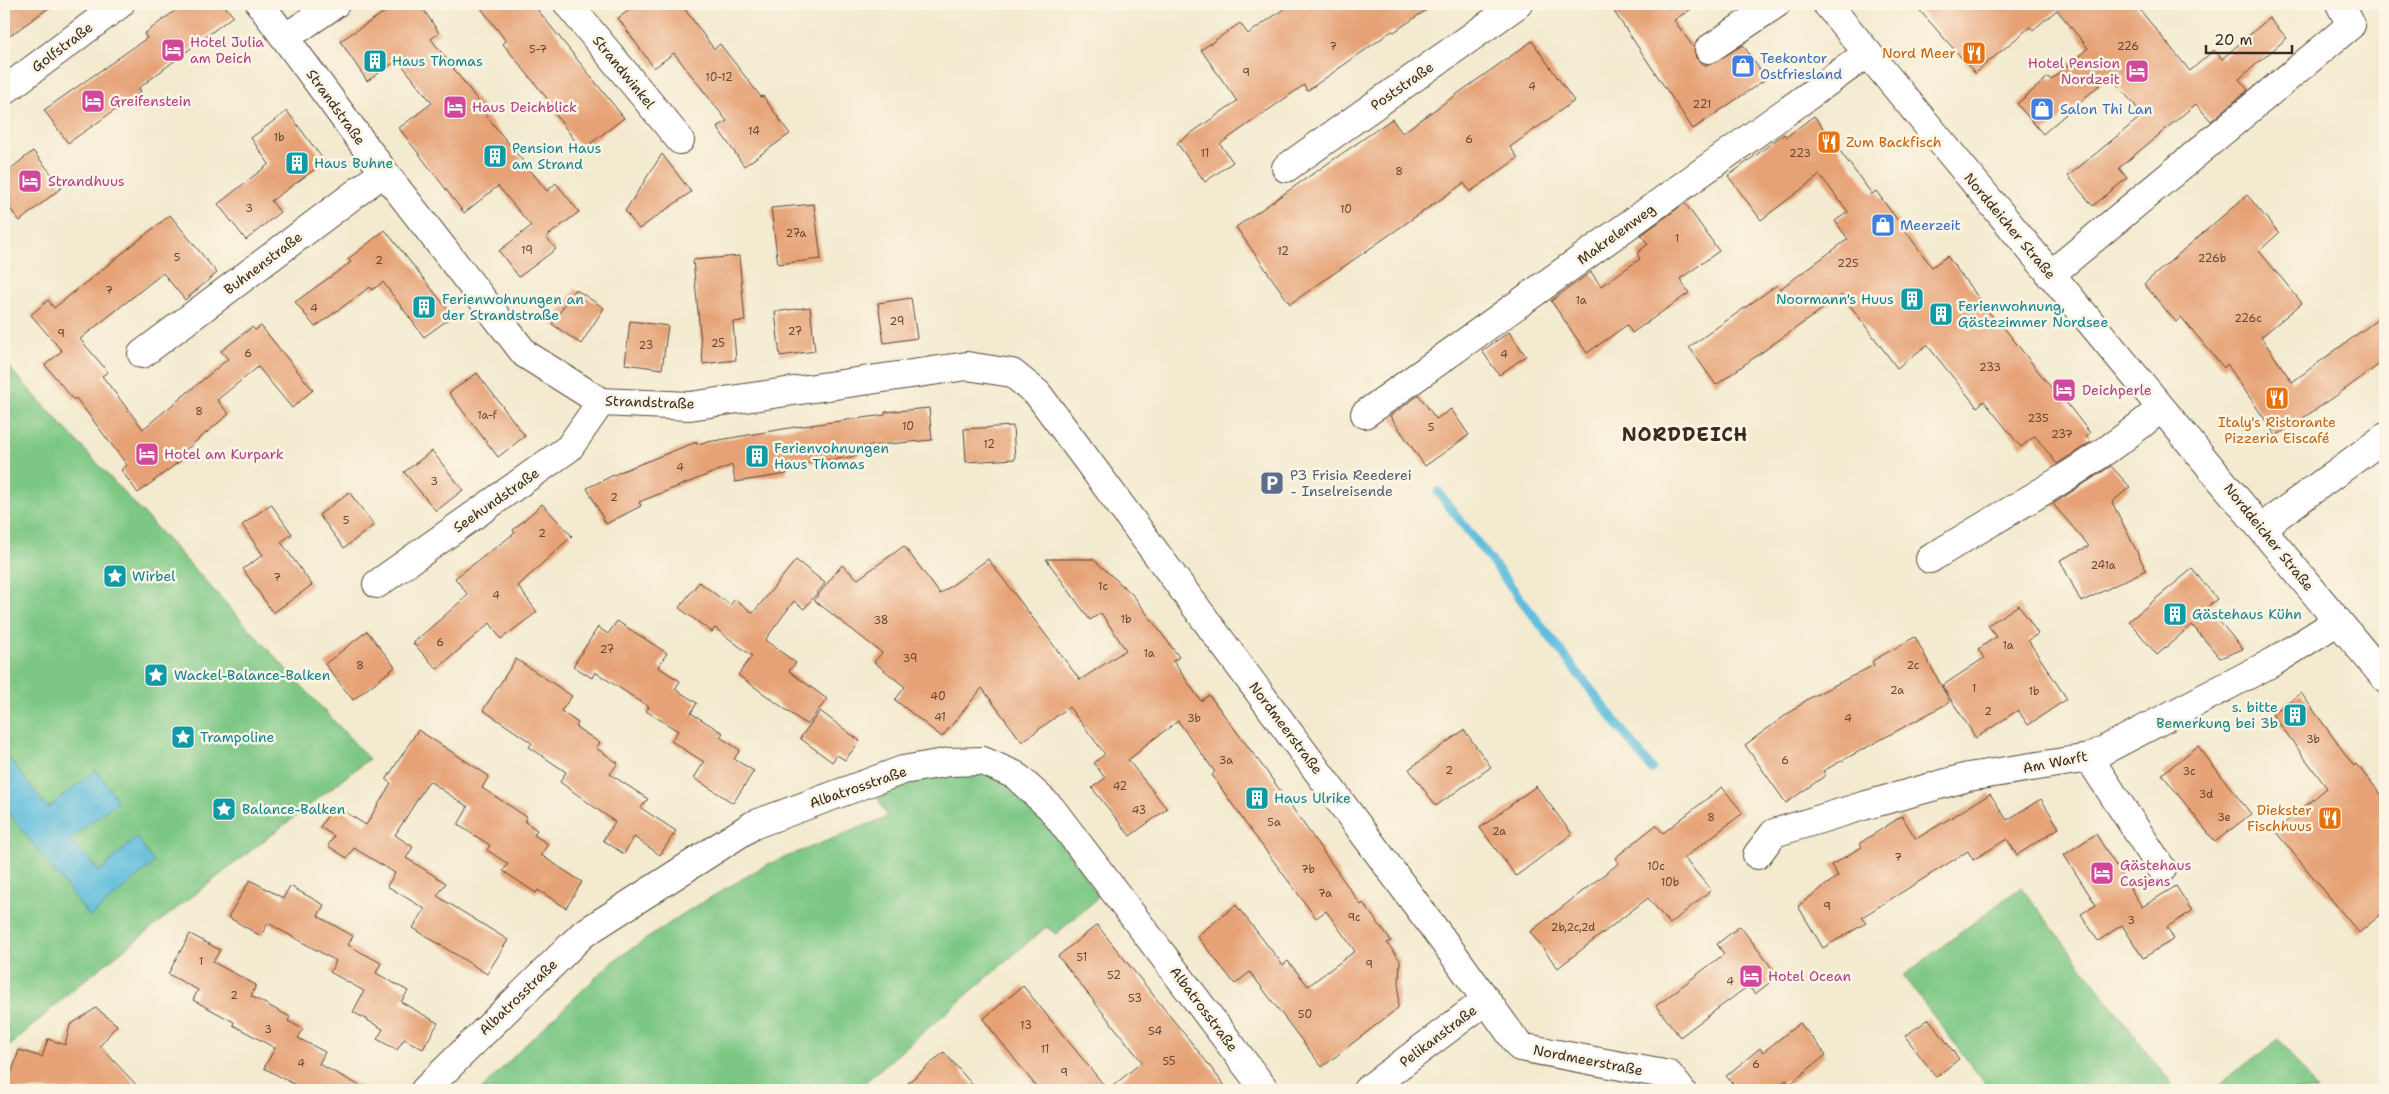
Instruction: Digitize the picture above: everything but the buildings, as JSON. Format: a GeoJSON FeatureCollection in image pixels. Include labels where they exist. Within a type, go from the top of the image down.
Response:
{"type":"FeatureCollection","features":[{"type":"Feature","properties":{"kind":"street","name":"Golfstraße"},"geometry":{"type":"LineString","coordinates":[[4,91],[120,4]]}},
{"type":"Feature","properties":{"kind":"street","name":"Strandstraße"},"geometry":{"type":"LineString","coordinates":[[260,4],[384,172],[525,354],[601,402],[690,406],[967,366],[1012,373],[1038,394]]}},
{"type":"Feature","properties":{"kind":"street"},"geometry":{"type":"LineString","coordinates":[[285,38],[335,4]]}},
{"type":"Feature","properties":{"kind":"street","name":"Strandwinkel"},"geometry":{"type":"LineString","coordinates":[[568,4],[680,140]]}},
{"type":"Feature","properties":{"kind":"street","name":"Poststraße"},"geometry":{"type":"LineString","coordinates":[[1286,168],[1518,4]]}},
{"type":"Feature","properties":{"kind":"street"},"geometry":{"type":"LineString","coordinates":[[1709,48],[1776,4]]}},
{"type":"Feature","properties":{"kind":"street","name":"Norddeicher Straße"},"geometry":{"type":"LineString","coordinates":[[1827,4],[2385,678]]}},
{"type":"Feature","properties":{"kind":"street"},"geometry":{"type":"LineString","coordinates":[[2050,275],[2351,25],[2340,4]]}},
{"type":"Feature","properties":{"kind":"street","name":"Makrelenweg"},"geometry":{"type":"LineString","coordinates":[[1365,414],[1868,53]]}},
{"type":"Feature","properties":{"kind":"street","name":"Buhnenstraße"},"geometry":{"type":"LineString","coordinates":[[142,354],[384,172]]}},
{"type":"Feature","properties":{"kind":"street","name":"Nordmeerstraße"},"geometry":{"type":"LineString","coordinates":[[1038,394],[1520,1047],[1669,1075],[1681,1090]]}},
{"type":"Feature","properties":{"kind":"street","name":"Seehundstraße"},"geometry":{"type":"LineString","coordinates":[[377,584],[569,448],[601,402]]}},
{"type":"Feature","properties":{"kind":"street"},"geometry":{"type":"LineString","coordinates":[[1930,558],[2079,469],[2135,430],[2161,408]]}},
{"type":"Feature","properties":{"kind":"street"},"geometry":{"type":"LineString","coordinates":[[2261,528],[2385,437]]}},
{"type":"Feature","properties":{"kind":"street","name":"Am Warft"},"geometry":{"type":"LineString","coordinates":[[1757,855],[1774,833],[1863,806],[1968,777],[2088,758],[2275,661],[2338,621]]}},
{"type":"Feature","properties":{"kind":"street"},"geometry":{"type":"LineString","coordinates":[[2088,758],[2162,868]]}},
{"type":"Feature","properties":{"kind":"street","name":"Albatrosstraße"},"geometry":{"type":"LineString","coordinates":[[425,1090],[583,934],[753,825],[903,770],[950,762],[983,761],[1015,775],[1051,808],[1265,1090]]}},
{"type":"Feature","properties":{"kind":"street","name":"Pelikanstraße"},"geometry":{"type":"LineString","coordinates":[[1367,1090],[1485,1001]]}},
{"type":"Feature","properties":{"kind":"green space"},"geometry":{"type":"Polygon","coordinates":[[[4,362],[369,759],[77,986],[4,1051],[4,362]]]}},
{"type":"Feature","properties":{"kind":"green space"},"geometry":{"type":"Polygon","coordinates":[[[983,773],[1011,784],[1049,821],[1099,897],[1056,934],[1046,927],[856,1090],[481,1090],[612,962],[686,912],[766,865],[887,817],[876,794],[918,779],[954,774],[983,773]]]}},
{"type":"Feature","properties":{"kind":"green space"},"geometry":{"type":"Polygon","coordinates":[[[2021,887],[2176,1090],[1990,1090],[1903,976],[2021,887]]]}},
{"type":"Feature","properties":{"kind":"green space"},"geometry":{"type":"Polygon","coordinates":[[[2279,1039],[2317,1090],[2211,1090],[2279,1039]]]}},
{"type":"Feature","properties":{"kind":"water"},"geometry":{"type":"Polygon","coordinates":[[[4,752],[48,808],[96,770],[118,801],[70,839],[99,872],[137,837],[154,863],[90,917],[4,807],[4,752]]]}},
{"type":"Feature","properties":{"kind":"waterway"},"geometry":{"type":"LineString","coordinates":[[1438,492],[1652,769]]}},
{"type":"Feature","properties":{"kind":"place","name":"Hotel Julia am Deich"},"geometry":{"type":"Point","coordinates":[173,50]}},
{"type":"Feature","properties":{"kind":"place","name":"Nord Meer"},"geometry":{"type":"Point","coordinates":[1974,53]}},
{"type":"Feature","properties":{"kind":"place","name":"Haus Thomas"},"geometry":{"type":"Point","coordinates":[375,61]}},
{"type":"Feature","properties":{"kind":"place","name":"Teekontor Ostfriesland"},"geometry":{"type":"Point","coordinates":[1743,66]}},
{"type":"Feature","properties":{"kind":"place","name":"Hotel Pension Nordzeit"},"geometry":{"type":"Point","coordinates":[2137,71]}},
{"type":"Feature","properties":{"kind":"place","name":"Greifenstein"},"geometry":{"type":"Point","coordinates":[93,101]}},
{"type":"Feature","properties":{"kind":"place","name":"Haus Deichblick"},"geometry":{"type":"Point","coordinates":[455,107]}},
{"type":"Feature","properties":{"kind":"place","name":"Salon Thi Lan"},"geometry":{"type":"Point","coordinates":[2042,109]}},
{"type":"Feature","properties":{"kind":"place","name":"Zum Backfisch"},"geometry":{"type":"Point","coordinates":[1829,142]}},
{"type":"Feature","properties":{"kind":"place","name":"Pension Haus am Strand"},"geometry":{"type":"Point","coordinates":[495,156]}},
{"type":"Feature","properties":{"kind":"place","name":"Haus Buhne"},"geometry":{"type":"Point","coordinates":[297,163]}},
{"type":"Feature","properties":{"kind":"place","name":"Strandhuus"},"geometry":{"type":"Point","coordinates":[30,181]}},
{"type":"Feature","properties":{"kind":"place","name":"Meerzeit"},"geometry":{"type":"Point","coordinates":[1883,225]}},
{"type":"Feature","properties":{"kind":"place","name":"Noormann's Huus"},"geometry":{"type":"Point","coordinates":[1912,299]}},
{"type":"Feature","properties":{"kind":"place","name":"Ferienwohnungen an der Strandstraße"},"geometry":{"type":"Point","coordinates":[424,307]}},
{"type":"Feature","properties":{"kind":"place","name":"Ferienwohnung, Gästezimmer Nordsee"},"geometry":{"type":"Point","coordinates":[1941,314]}},
{"type":"Feature","properties":{"kind":"place","name":"Deichperle"},"geometry":{"type":"Point","coordinates":[2064,390]}},
{"type":"Feature","properties":{"kind":"place","name":"Italy's Ristorante Pizzeria Eiscafé"},"geometry":{"type":"Point","coordinates":[2277,398]}},
{"type":"Feature","properties":{"kind":"place","name":"Hotel am Kurpark"},"geometry":{"type":"Point","coordinates":[147,454]}},
{"type":"Feature","properties":{"kind":"place","name":"Ferienvohnungen Haus Thomas"},"geometry":{"type":"Point","coordinates":[757,456]}},
{"type":"Feature","properties":{"kind":"place","name":"P3 Frisia Reederei - Inselreisende"},"geometry":{"type":"Point","coordinates":[1272,483]}},
{"type":"Feature","properties":{"kind":"place","name":"Wirbel"},"geometry":{"type":"Point","coordinates":[115,576]}},
{"type":"Feature","properties":{"kind":"place","name":"Gästehaus Kühn"},"geometry":{"type":"Point","coordinates":[2175,614]}},
{"type":"Feature","properties":{"kind":"place","name":"Wackel-Balance-Balken"},"geometry":{"type":"Point","coordinates":[156,675]}},
{"type":"Feature","properties":{"kind":"place","name":"s. bitte Bemerkung bei 3b"},"geometry":{"type":"Point","coordinates":[2295,715]}},
{"type":"Feature","properties":{"kind":"place","name":"Trampoline"},"geometry":{"type":"Point","coordinates":[183,737]}},
{"type":"Feature","properties":{"kind":"place","name":"Haus Ulrike"},"geometry":{"type":"Point","coordinates":[1257,798]}},
{"type":"Feature","properties":{"kind":"place","name":"Balance-Balken"},"geometry":{"type":"Point","coordinates":[224,809]}},
{"type":"Feature","properties":{"kind":"place","name":"Diekster Fischhuus"},"geometry":{"type":"Point","coordinates":[2330,818]}},
{"type":"Feature","properties":{"kind":"place","name":"Gästehaus Casjens"},"geometry":{"type":"Point","coordinates":[2102,873]}},
{"type":"Feature","properties":{"kind":"place","name":"Hotel Ocean"},"geometry":{"type":"Point","coordinates":[1751,976]}},
{"type":"Feature","properties":{"kind":"district","name":"NORDDEICH"},"geometry":{"type":"Point","coordinates":[1685,434]}}]}
